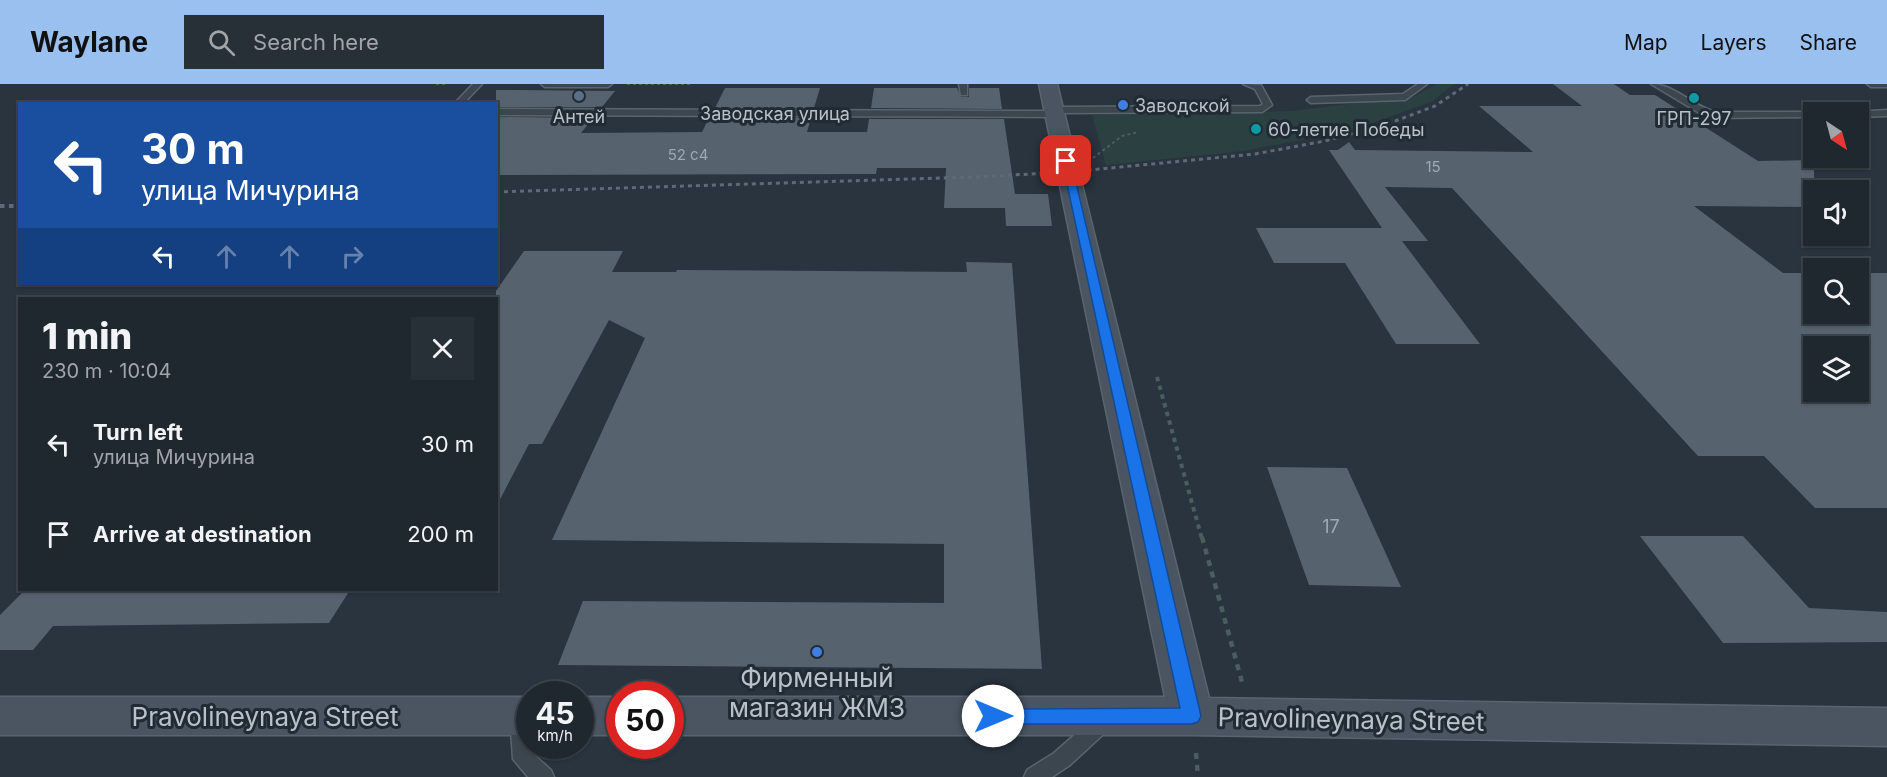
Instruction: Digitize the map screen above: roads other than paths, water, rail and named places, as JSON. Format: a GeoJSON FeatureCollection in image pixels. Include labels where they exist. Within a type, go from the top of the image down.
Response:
{"type":"FeatureCollection","features":[{"type":"Feature","properties":{"kind":"main road"},"geometry":{"type":"LineString","coordinates":[[1052,103],[1191,716]]}},
{"type":"Feature","properties":{"kind":"main road","name":"Pravolineynaya Street"},"geometry":{"type":"LineString","coordinates":[[0,716],[516,716]]}},
{"type":"Feature","properties":{"kind":"main road","name":"Pravolineynaya Street"},"geometry":{"type":"LineString","coordinates":[[684,716],[1191,716],[1887,727]]}},
{"type":"Feature","properties":{"kind":"lane"},"geometry":{"type":"LineString","coordinates":[[460,102],[478,84]]}},
{"type":"Feature","properties":{"kind":"lane"},"geometry":{"type":"LineString","coordinates":[[545,84],[608,84]]}},
{"type":"Feature","properties":{"kind":"lane","name":"Заводская улица"},"geometry":{"type":"LineString","coordinates":[[498,112],[1052,103],[1262,109],[1268,105],[1258,87],[1247,84]]}},
{"type":"Feature","properties":{"kind":"lane"},"geometry":{"type":"LineString","coordinates":[[1311,100],[1405,98],[1424,84]]}},
{"type":"Feature","properties":{"kind":"lane"},"geometry":{"type":"LineString","coordinates":[[1655,84],[1704,112],[1716,115],[1803,114]]}},
{"type":"Feature","properties":{"kind":"lane"},"geometry":{"type":"LineString","coordinates":[[1871,84],[1887,84]]}},
{"type":"Feature","properties":{"kind":"lane"},"geometry":{"type":"LineString","coordinates":[[1869,114],[1887,113]]}},
{"type":"Feature","properties":{"kind":"lane"},"geometry":{"type":"LineString","coordinates":[[1035,777],[1062,759],[1109,716]]}},
{"type":"Feature","properties":{"kind":"lane"},"geometry":{"type":"LineString","coordinates":[[524,759],[543,777]]}},
{"type":"Feature","properties":{"kind":"railway"},"geometry":{"type":"LineString","coordinates":[[498,192],[975,177],[1069,172],[1255,154],[1325,141],[1390,123],[1435,106],[1468,84]]}},
{"type":"Feature","properties":{"kind":"railway"},"geometry":{"type":"LineString","coordinates":[[0,206],[18,206]]}},
{"type":"Feature","properties":{"kind":"place","name":"Антей"},"geometry":{"type":"Point","coordinates":[579,96]}},
{"type":"Feature","properties":{"kind":"place","name":"ГРП-297"},"geometry":{"type":"Point","coordinates":[1694,98]}},
{"type":"Feature","properties":{"kind":"place","name":"Заводской"},"geometry":{"type":"Point","coordinates":[1123,105]}},
{"type":"Feature","properties":{"kind":"place","name":"60-летие Победы"},"geometry":{"type":"Point","coordinates":[1256,129]}},
{"type":"Feature","properties":{"kind":"place","name":"Фирменный магазин ЖМЗ"},"geometry":{"type":"Point","coordinates":[817,652]}}]}
